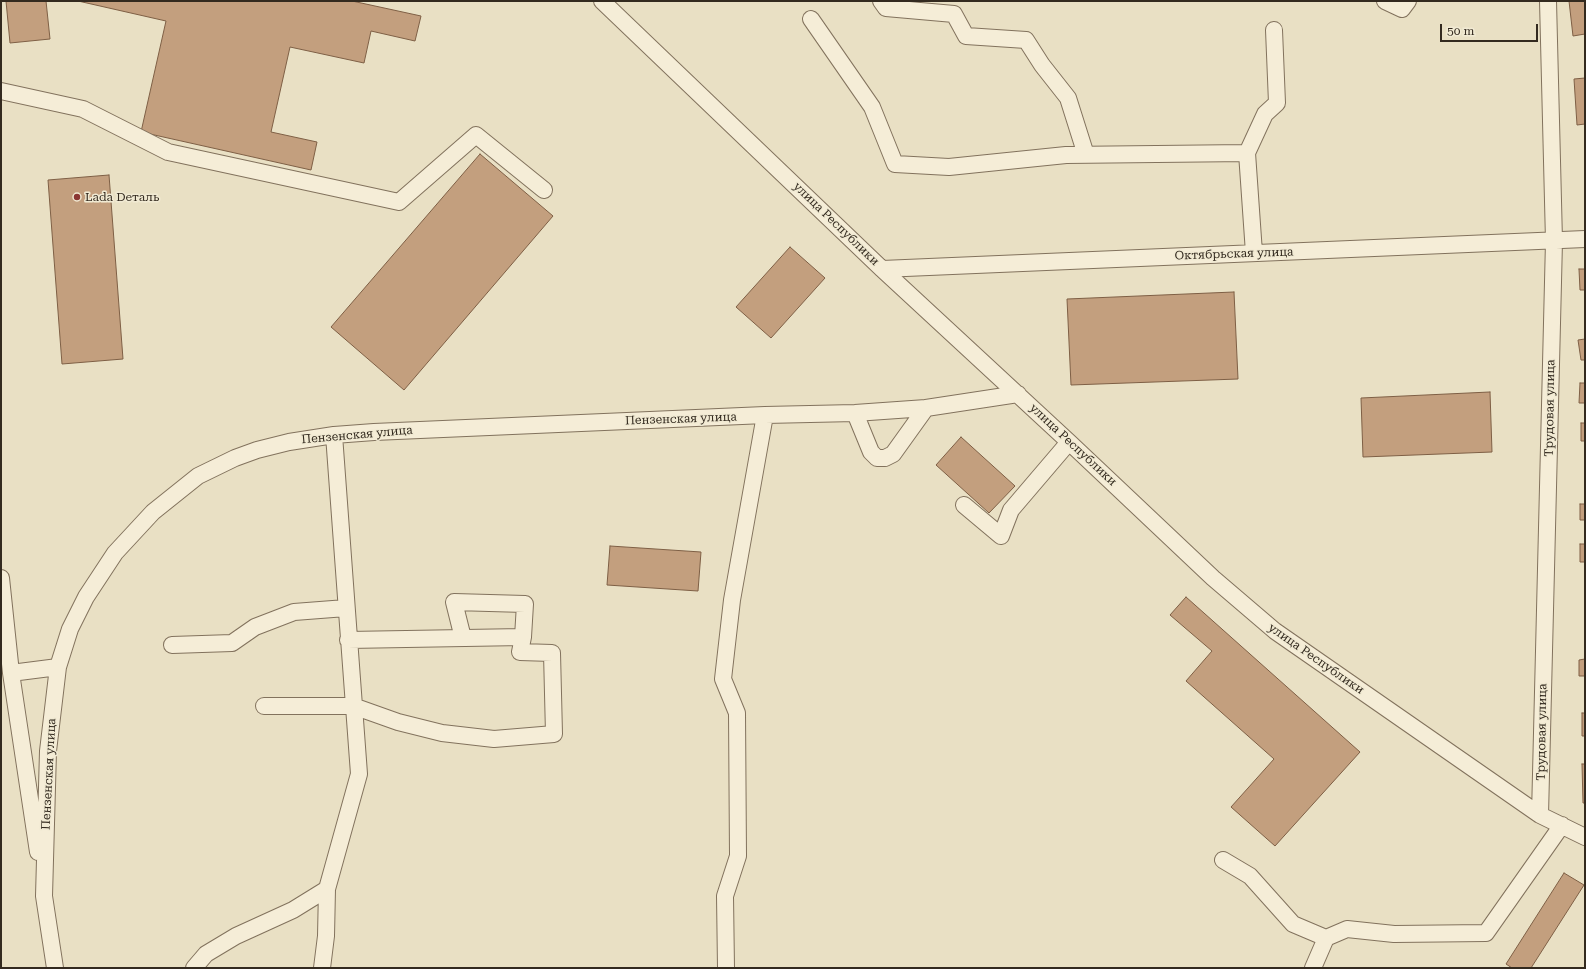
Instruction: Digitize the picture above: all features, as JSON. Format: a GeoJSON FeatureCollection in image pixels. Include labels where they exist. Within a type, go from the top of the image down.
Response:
{"type":"FeatureCollection","features":[{"type":"Feature","properties":{"kind":"street","name":"улица Республики"},"geometry":{"type":"LineString","coordinates":[[602,1],[882,269],[1070,442],[1213,578],[1275,631],[1540,815],[1585,837]]}},
{"type":"Feature","properties":{"kind":"street"},"geometry":{"type":"LineString","coordinates":[[881,1],[886,8],[954,14],[966,36],[1026,40],[1042,65],[1068,98],[1086,155]]}},
{"type":"Feature","properties":{"kind":"street"},"geometry":{"type":"LineString","coordinates":[[1385,1],[1402,9],[1408,1]]}},
{"type":"Feature","properties":{"kind":"street","name":"Трудовая улица"},"geometry":{"type":"LineString","coordinates":[[1540,815],[1554,241],[1548,1]]}},
{"type":"Feature","properties":{"kind":"street"},"geometry":{"type":"LineString","coordinates":[[811,19],[872,107],[895,164],[949,166],[1066,155],[1247,153]]}},
{"type":"Feature","properties":{"kind":"street"},"geometry":{"type":"LineString","coordinates":[[1254,253],[1247,153],[1266,114],[1277,103],[1274,30]]}},
{"type":"Feature","properties":{"kind":"street"},"geometry":{"type":"LineString","coordinates":[[1,91],[83,109],[168,152],[399,202],[476,135],[544,190]]}},
{"type":"Feature","properties":{"kind":"street","name":"Октябрьская улица"},"geometry":{"type":"LineString","coordinates":[[882,269],[1585,239]]}},
{"type":"Feature","properties":{"kind":"street","name":"Пензенская улица"},"geometry":{"type":"LineString","coordinates":[[55,968],[44,896],[48,751],[58,667],[70,629],[86,596],[115,553],[153,512],[198,476],[235,458],[257,450],[289,442],[334,435],[765,415],[855,413],[926,408],[1018,394]]}},
{"type":"Feature","properties":{"kind":"street"},"geometry":{"type":"LineString","coordinates":[[855,413],[871,452],[877,458],[885,458],[893,454],[926,408]]}},
{"type":"Feature","properties":{"kind":"street"},"geometry":{"type":"LineString","coordinates":[[726,968],[725,896],[738,856],[737,712],[723,680],[732,600],[765,415]]}},
{"type":"Feature","properties":{"kind":"street"},"geometry":{"type":"LineString","coordinates":[[322,968],[326,936],[327,889],[359,774],[334,435]]}},
{"type":"Feature","properties":{"kind":"street"},"geometry":{"type":"LineString","coordinates":[[964,505],[1001,536],[1011,510],[1070,442]]}},
{"type":"Feature","properties":{"kind":"street"},"geometry":{"type":"LineString","coordinates":[[1,578],[11,673],[44,896]]}},
{"type":"Feature","properties":{"kind":"street"},"geometry":{"type":"LineString","coordinates":[[264,706],[353,706],[398,722],[442,733],[494,739],[554,734],[552,653],[520,652],[523,637],[524,604],[454,602],[463,638]]}},
{"type":"Feature","properties":{"kind":"street"},"geometry":{"type":"LineString","coordinates":[[172,645],[232,643],[255,627],[294,612],[346,608]]}},
{"type":"Feature","properties":{"kind":"street"},"geometry":{"type":"LineString","coordinates":[[348,640],[523,637]]}},
{"type":"Feature","properties":{"kind":"street"},"geometry":{"type":"LineString","coordinates":[[11,673],[58,667]]}},
{"type":"Feature","properties":{"kind":"street"},"geometry":{"type":"LineString","coordinates":[[1312,968],[1326,938],[1347,929],[1394,934],[1486,933],[1562,825]]}},
{"type":"Feature","properties":{"kind":"street"},"geometry":{"type":"LineString","coordinates":[[1223,860],[1250,876],[1293,924],[1326,938]]}},
{"type":"Feature","properties":{"kind":"street"},"geometry":{"type":"LineString","coordinates":[[194,968],[206,954],[236,936],[293,910],[327,889]]}},
{"type":"Feature","properties":{"kind":"building"},"geometry":{"type":"Polygon","coordinates":[[[6,1],[46,1],[50,39],[10,43],[6,1]]]}},
{"type":"Feature","properties":{"kind":"building"},"geometry":{"type":"Polygon","coordinates":[[[78,1],[352,1],[421,16],[415,41],[371,31],[364,63],[290,47],[271,132],[317,142],[311,170],[141,132],[166,21],[78,1]]]}},
{"type":"Feature","properties":{"kind":"building"},"geometry":{"type":"Polygon","coordinates":[[[1569,1],[1585,1],[1585,34],[1573,36],[1569,1]]]}},
{"type":"Feature","properties":{"kind":"building"},"geometry":{"type":"Polygon","coordinates":[[[1585,78],[1585,124],[1577,125],[1574,79],[1585,78]]]}},
{"type":"Feature","properties":{"kind":"building"},"geometry":{"type":"Polygon","coordinates":[[[480,154],[553,216],[404,390],[331,327],[480,154]]]}},
{"type":"Feature","properties":{"kind":"building"},"geometry":{"type":"Polygon","coordinates":[[[109,175],[123,359],[62,364],[48,180],[109,175]]]}},
{"type":"Feature","properties":{"kind":"building"},"geometry":{"type":"Polygon","coordinates":[[[790,247],[825,278],[771,338],[736,307],[790,247]]]}},
{"type":"Feature","properties":{"kind":"building"},"geometry":{"type":"Polygon","coordinates":[[[1579,269],[1585,269],[1585,290],[1580,290],[1579,269]]]}},
{"type":"Feature","properties":{"kind":"building"},"geometry":{"type":"Polygon","coordinates":[[[1234,292],[1238,379],[1071,385],[1067,299],[1234,292]]]}},
{"type":"Feature","properties":{"kind":"building"},"geometry":{"type":"Polygon","coordinates":[[[1585,339],[1585,360],[1581,360],[1578,340],[1585,339]]]}},
{"type":"Feature","properties":{"kind":"building"},"geometry":{"type":"Polygon","coordinates":[[[1580,383],[1585,383],[1585,403],[1579,403],[1580,383]]]}},
{"type":"Feature","properties":{"kind":"building"},"geometry":{"type":"Polygon","coordinates":[[[1490,392],[1492,452],[1363,457],[1361,398],[1490,392]]]}},
{"type":"Feature","properties":{"kind":"building"},"geometry":{"type":"Polygon","coordinates":[[[1581,423],[1585,423],[1585,441],[1581,441],[1581,423]]]}},
{"type":"Feature","properties":{"kind":"building"},"geometry":{"type":"Polygon","coordinates":[[[961,437],[1015,486],[989,513],[936,465],[961,437]]]}},
{"type":"Feature","properties":{"kind":"building"},"geometry":{"type":"Polygon","coordinates":[[[1580,504],[1585,504],[1585,520],[1580,520],[1580,504]]]}},
{"type":"Feature","properties":{"kind":"building"},"geometry":{"type":"Polygon","coordinates":[[[1580,544],[1585,544],[1585,562],[1580,562],[1580,544]]]}},
{"type":"Feature","properties":{"kind":"building"},"geometry":{"type":"Polygon","coordinates":[[[610,546],[701,552],[698,591],[607,585],[610,546]]]}},
{"type":"Feature","properties":{"kind":"building"},"geometry":{"type":"Polygon","coordinates":[[[1186,597],[1360,752],[1275,846],[1231,807],[1274,759],[1186,681],[1212,651],[1170,615],[1186,597]]]}},
{"type":"Feature","properties":{"kind":"building"},"geometry":{"type":"Polygon","coordinates":[[[1585,659],[1585,676],[1579,676],[1579,660],[1585,659]]]}},
{"type":"Feature","properties":{"kind":"building"},"geometry":{"type":"Polygon","coordinates":[[[1582,713],[1585,713],[1585,736],[1582,736],[1582,713]]]}},
{"type":"Feature","properties":{"kind":"building"},"geometry":{"type":"Polygon","coordinates":[[[1582,764],[1585,764],[1585,803],[1583,803],[1582,764]]]}},
{"type":"Feature","properties":{"kind":"building"},"geometry":{"type":"Polygon","coordinates":[[[1564,873],[1584,885],[1531,968],[1512,968],[1506,964],[1564,873]]]}},
{"type":"Feature","properties":{"kind":"place","name":"Lada Dеталь"},"geometry":{"type":"Point","coordinates":[77,197]}}]}
